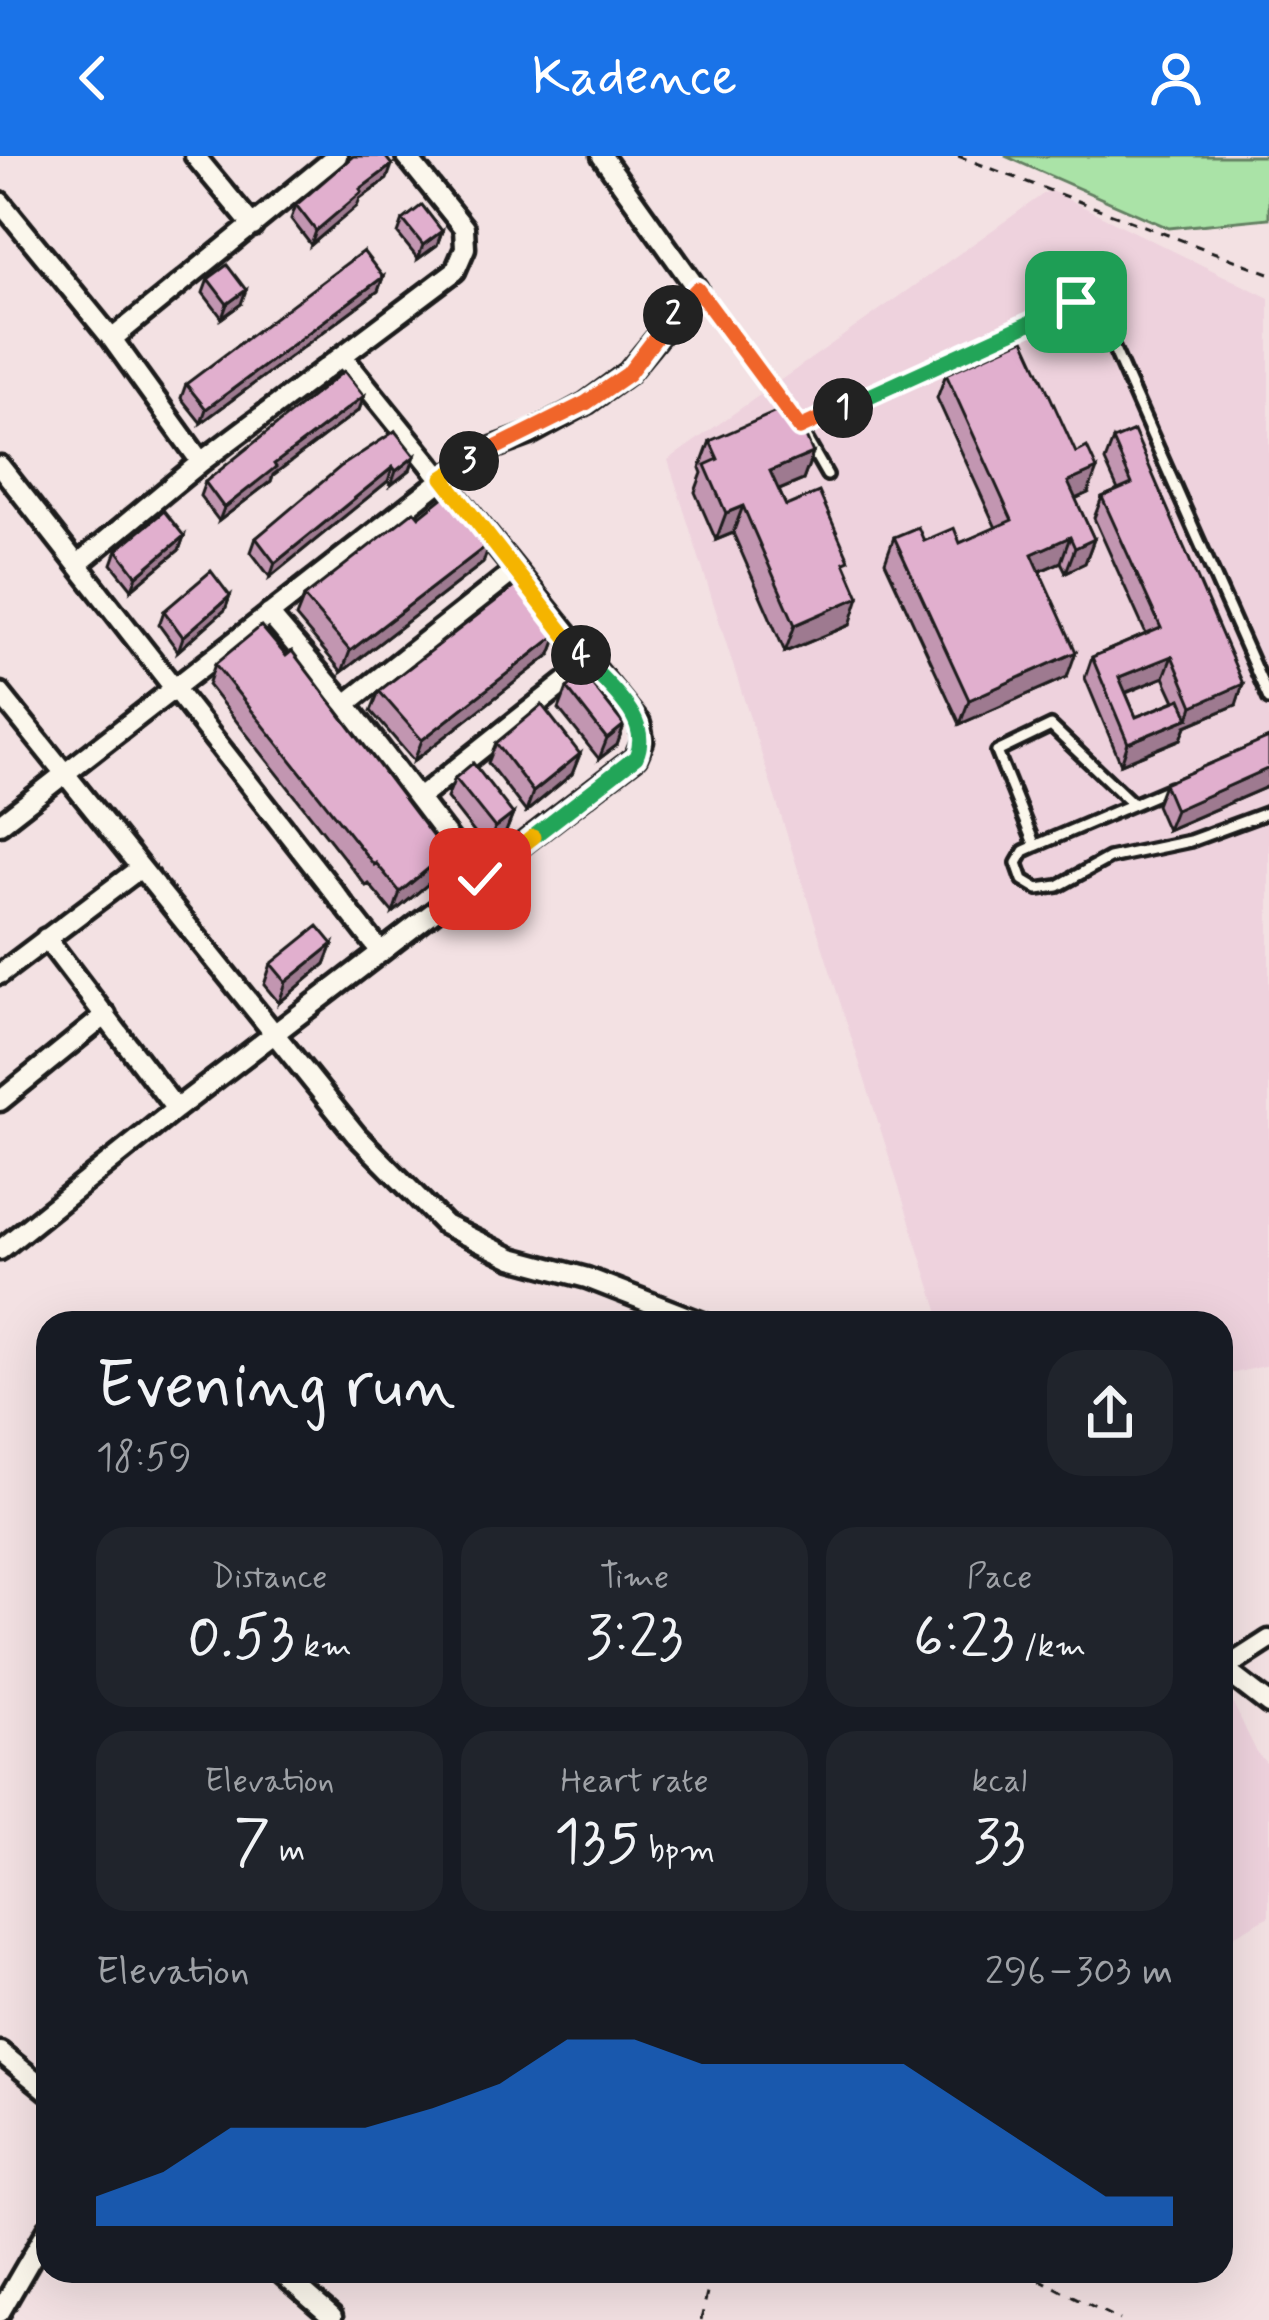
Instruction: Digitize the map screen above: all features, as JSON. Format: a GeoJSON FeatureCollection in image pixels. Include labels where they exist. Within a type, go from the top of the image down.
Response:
{"type":"FeatureCollection","features":[{"type":"Feature","properties":{"kind":"street"},"geometry":{"type":"LineString","coordinates":[[195,156],[253,226]]}},
{"type":"Feature","properties":{"kind":"street"},"geometry":{"type":"LineString","coordinates":[[112,339],[337,156]]}},
{"type":"Feature","properties":{"kind":"street"},"geometry":{"type":"LineString","coordinates":[[79,563],[201,462],[455,271],[465,248],[464,228],[406,156]]}},
{"type":"Feature","properties":{"kind":"street"},"geometry":{"type":"LineString","coordinates":[[0,824],[443,478],[482,452],[530,434],[586,403],[628,374],[697,289],[602,156]]}},
{"type":"Feature","properties":{"kind":"street"},"geometry":{"type":"LineString","coordinates":[[0,202],[112,339],[201,462]]}},
{"type":"Feature","properties":{"kind":"street"},"geometry":{"type":"LineString","coordinates":[[0,1250],[176,1109],[636,757],[643,742],[640,724],[343,357]]}},
{"type":"Feature","properties":{"kind":"street"},"geometry":{"type":"LineString","coordinates":[[0,466],[381,952]]}},
{"type":"Feature","properties":{"kind":"street"},"geometry":{"type":"LineString","coordinates":[[346,704],[514,571]]}},
{"type":"Feature","properties":{"kind":"street"},"geometry":{"type":"LineString","coordinates":[[269,614],[346,704],[480,879]]}},
{"type":"Feature","properties":{"kind":"street"},"geometry":{"type":"LineString","coordinates":[[419,798],[588,664]]}},
{"type":"Feature","properties":{"kind":"street"},"geometry":{"type":"LineString","coordinates":[[0,693],[356,1135],[446,1225],[512,1258],[587,1278],[673,1311]]}},
{"type":"Feature","properties":{"kind":"street"},"geometry":{"type":"LineString","coordinates":[[0,974],[139,869]]}},
{"type":"Feature","properties":{"kind":"street"},"geometry":{"type":"LineString","coordinates":[[46,938],[176,1109]]}},
{"type":"Feature","properties":{"kind":"street"},"geometry":{"type":"LineString","coordinates":[[0,1101],[106,1015]]}},
{"type":"Feature","properties":{"kind":"street"},"geometry":{"type":"LineString","coordinates":[[1233,1662],[1269,1640]]}},
{"type":"Feature","properties":{"kind":"street"},"geometry":{"type":"LineString","coordinates":[[1233,1676],[1269,1704]]}},
{"type":"Feature","properties":{"kind":"street"},"geometry":{"type":"LineString","coordinates":[[0,2052],[36,2082]]}},
{"type":"Feature","properties":{"kind":"street"},"geometry":{"type":"LineString","coordinates":[[0,2312],[36,2249]]}},
{"type":"Feature","properties":{"kind":"street"},"geometry":{"type":"LineString","coordinates":[[293,2283],[332,2317]]}},
{"type":"Feature","properties":{"kind":"lane"},"geometry":{"type":"LineString","coordinates":[[697,289],[800,428],[827,475]]}},
{"type":"Feature","properties":{"kind":"lane"},"geometry":{"type":"LineString","coordinates":[[800,428],[1076,302],[1089,305],[1099,315],[1269,699]]}},
{"type":"Feature","properties":{"kind":"lane"},"geometry":{"type":"LineString","coordinates":[[1035,846],[997,752],[1051,726],[1133,804]]}},
{"type":"Feature","properties":{"kind":"lane"},"geometry":{"type":"LineString","coordinates":[[1191,779],[1024,851],[1017,863],[1023,880],[1038,889],[1058,886],[1109,858],[1190,841],[1269,812]]}},
{"type":"Feature","properties":{"kind":"path"},"geometry":{"type":"LineString","coordinates":[[958,156],[1269,273]]}},
{"type":"Feature","properties":{"kind":"path"},"geometry":{"type":"LineString","coordinates":[[701,2320],[709,2283]]}},
{"type":"Feature","properties":{"kind":"path"},"geometry":{"type":"LineString","coordinates":[[1047,2283],[1120,2320]]}},
{"type":"Feature","properties":{"kind":"shaded area"},"geometry":{"type":"Polygon","coordinates":[[[1049,190],[1269,298],[1269,1365],[1233,1373],[1233,1311],[938,1311],[668,460],[1049,190]]]}},
{"type":"Feature","properties":{"kind":"shaded area"},"geometry":{"type":"Polygon","coordinates":[[[1233,1703],[1257,1753],[1269,1766],[1269,1916],[1233,1936],[1233,1703]]]}},
{"type":"Feature","properties":{"kind":"green space"},"geometry":{"type":"Polygon","coordinates":[[[1005,156],[1269,156],[1269,218],[1169,228],[1005,156]]]}},
{"type":"Feature","properties":{"kind":"building"},"geometry":{"type":"Polygon","coordinates":[[[353,156],[385,156],[392,165],[316,231],[296,205],[353,156]]]}},
{"type":"Feature","properties":{"kind":"building"},"geometry":{"type":"Polygon","coordinates":[[[422,205],[442,231],[423,245],[403,220],[422,205]]]}},
{"type":"Feature","properties":{"kind":"building"},"geometry":{"type":"Polygon","coordinates":[[[363,251],[383,277],[206,409],[186,384],[363,251]]]}},
{"type":"Feature","properties":{"kind":"building"},"geometry":{"type":"Polygon","coordinates":[[[227,265],[246,290],[227,304],[208,279],[227,265]]]}},
{"type":"Feature","properties":{"kind":"building"},"geometry":{"type":"Polygon","coordinates":[[[1024,339],[1076,453],[1087,447],[1097,469],[1068,482],[1094,539],[1075,548],[1070,537],[1032,554],[1076,652],[969,700],[894,537],[918,527],[924,541],[954,528],[960,543],[1012,520],[946,374],[1024,339]]]}},
{"type":"Feature","properties":{"kind":"building"},"geometry":{"type":"Polygon","coordinates":[[[344,371],[364,396],[224,508],[205,482],[344,371]]]}},
{"type":"Feature","properties":{"kind":"building"},"geometry":{"type":"Polygon","coordinates":[[[792,405],[813,453],[770,471],[786,506],[819,492],[849,560],[844,562],[859,597],[795,625],[743,506],[726,513],[705,465],[718,459],[710,441],[792,405]]]}},
{"type":"Feature","properties":{"kind":"building"},"geometry":{"type":"Polygon","coordinates":[[[395,431],[415,456],[396,471],[393,467],[275,563],[256,538],[340,467],[395,431]]]}},
{"type":"Feature","properties":{"kind":"building"},"geometry":{"type":"Polygon","coordinates":[[[1134,431],[1243,684],[1193,706],[1172,656],[1119,677],[1136,717],[1181,699],[1189,718],[1128,743],[1092,657],[1161,628],[1102,497],[1132,484],[1113,440],[1134,431]]]}},
{"type":"Feature","properties":{"kind":"building"},"geometry":{"type":"Polygon","coordinates":[[[450,492],[490,543],[350,651],[304,597],[414,511],[419,517],[450,492]]]}},
{"type":"Feature","properties":{"kind":"building"},"geometry":{"type":"Polygon","coordinates":[[[164,511],[184,536],[137,576],[117,550],[164,511]]]}},
{"type":"Feature","properties":{"kind":"building"},"geometry":{"type":"Polygon","coordinates":[[[211,571],[230,596],[183,637],[164,611],[211,571]]]}},
{"type":"Feature","properties":{"kind":"building"},"geometry":{"type":"Polygon","coordinates":[[[519,583],[559,633],[422,740],[379,691],[519,583]]]}},
{"type":"Feature","properties":{"kind":"building"},"geometry":{"type":"Polygon","coordinates":[[[261,626],[286,656],[292,651],[446,854],[400,892],[215,664],[261,626]]]}},
{"type":"Feature","properties":{"kind":"building"},"geometry":{"type":"Polygon","coordinates":[[[584,674],[624,725],[607,739],[567,688],[584,674]]]}},
{"type":"Feature","properties":{"kind":"building"},"geometry":{"type":"Polygon","coordinates":[[[542,705],[580,754],[533,792],[496,743],[542,705]]]}},
{"type":"Feature","properties":{"kind":"building"},"geometry":{"type":"Polygon","coordinates":[[[1269,738],[1269,768],[1175,810],[1164,784],[1269,738]]]}},
{"type":"Feature","properties":{"kind":"building"},"geometry":{"type":"Polygon","coordinates":[[[473,763],[513,814],[495,828],[455,778],[473,763]]]}},
{"type":"Feature","properties":{"kind":"building"},"geometry":{"type":"Polygon","coordinates":[[[318,926],[333,944],[286,982],[271,964],[318,926]]]}},
{"type":"Feature","properties":{"kind":"route"},"geometry":{"type":"LineString","coordinates":[[480,879],[636,757],[643,742],[640,724],[443,478],[482,452],[530,434],[586,403],[628,374],[697,289],[800,428],[1076,302]]}}]}
